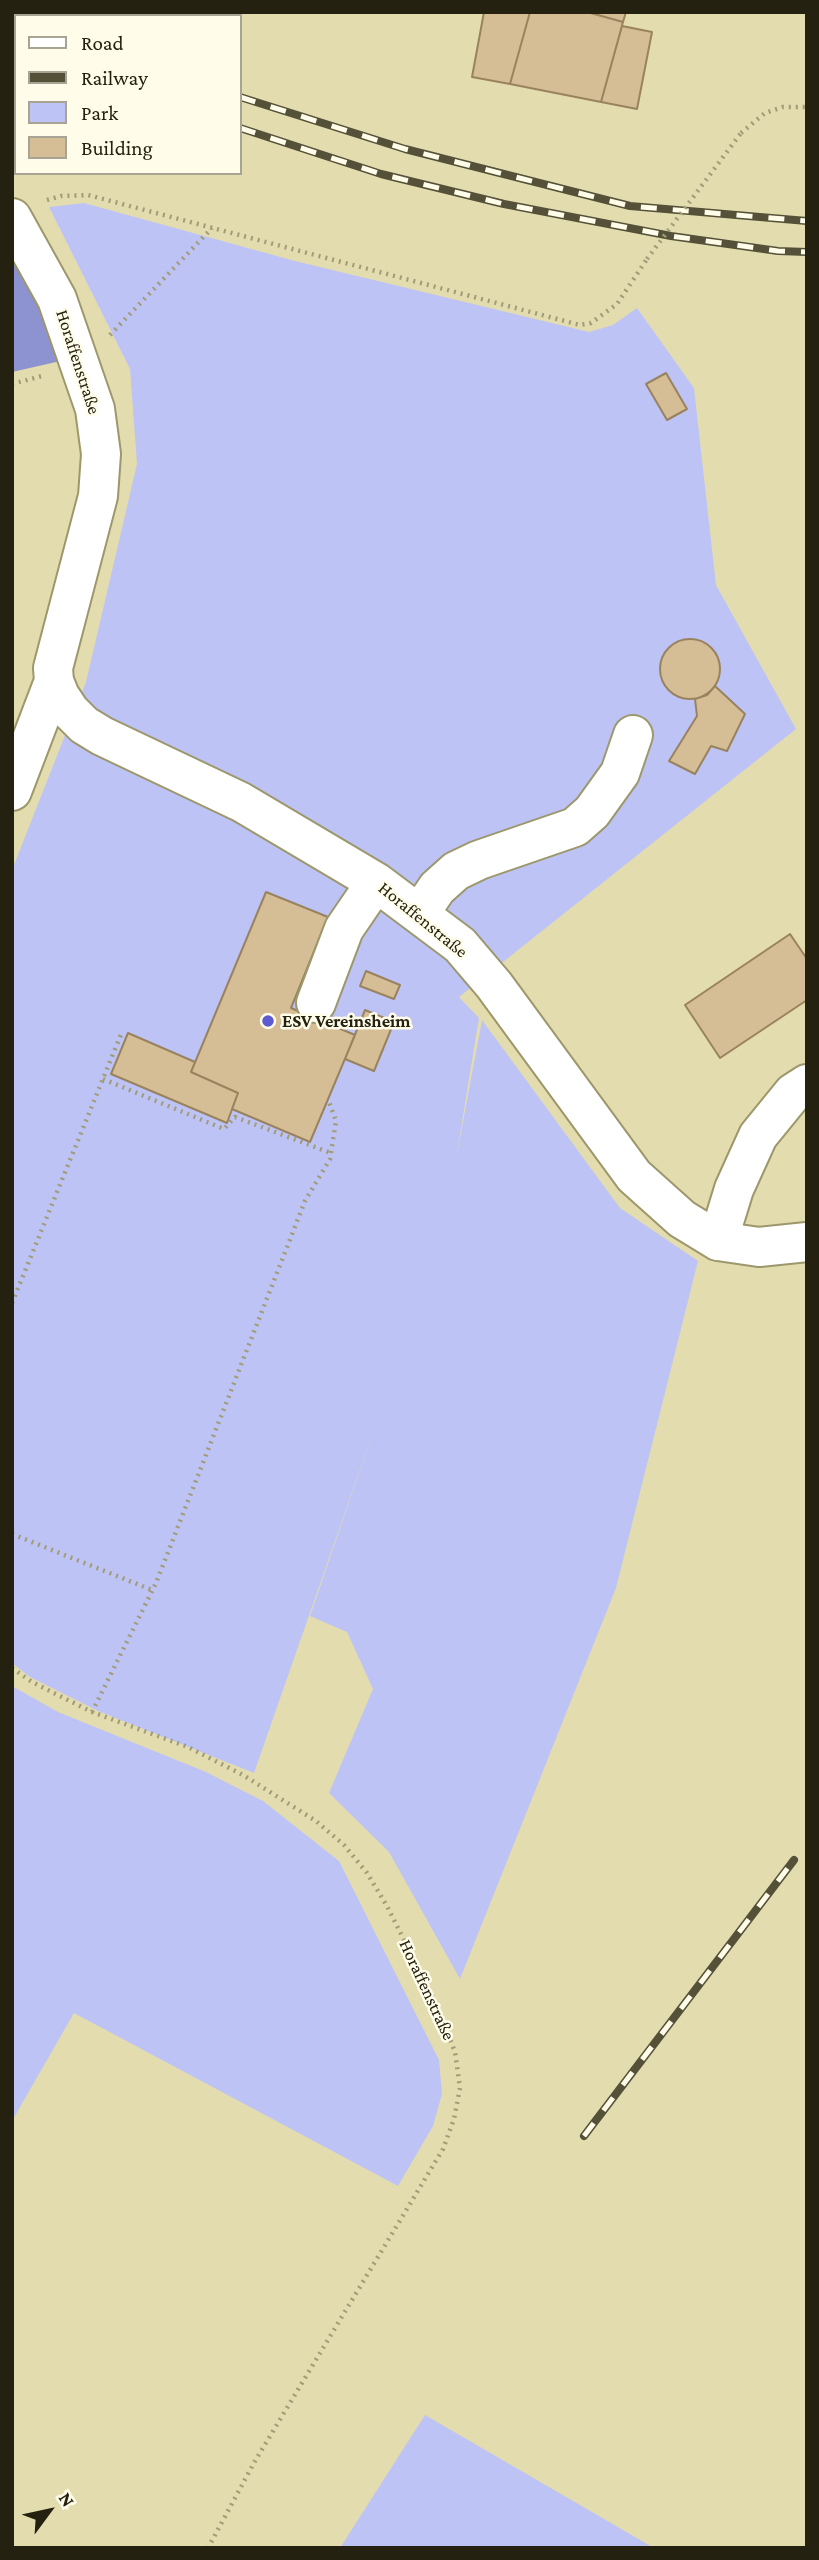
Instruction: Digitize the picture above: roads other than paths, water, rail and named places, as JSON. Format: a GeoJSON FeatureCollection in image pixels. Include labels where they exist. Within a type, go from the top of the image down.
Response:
{"type":"FeatureCollection","features":[{"type":"Feature","properties":{"kind":"street","name":"Horaffenstraße"},"geometry":{"type":"LineString","coordinates":[[12,218],[57,299],[95,410],[101,454],[98,496],[53,668],[54,681],[60,696],[71,711],[93,730],[241,802],[376,882],[460,945],[494,985],[634,1176],[682,1219],[718,1241],[759,1247],[807,1242]]}},
{"type":"Feature","properties":{"kind":"street","name":"Horaffenstraße"},"geometry":{"type":"LineString","coordinates":[[12,791],[54,681]]}},
{"type":"Feature","properties":{"kind":"street"},"geometry":{"type":"LineString","coordinates":[[420,914],[437,888],[456,871],[479,860],[575,827],[592,812],[620,773],[633,735]]}},
{"type":"Feature","properties":{"kind":"street"},"geometry":{"type":"LineString","coordinates":[[316,1003],[344,929],[376,882]]}},
{"type":"Feature","properties":{"kind":"street"},"geometry":{"type":"LineString","coordinates":[[718,1241],[734,1189],[758,1136],[793,1093],[807,1084]]}},
{"type":"Feature","properties":{"kind":"railway"},"geometry":{"type":"LineString","coordinates":[[27,12],[30,14]]}},
{"type":"Feature","properties":{"kind":"railway"},"geometry":{"type":"LineString","coordinates":[[242,98],[405,149],[630,206],[807,221]]}},
{"type":"Feature","properties":{"kind":"railway"},"geometry":{"type":"LineString","coordinates":[[242,129],[381,174],[504,204],[671,236],[778,251],[807,252]]}},
{"type":"Feature","properties":{"kind":"railway"},"geometry":{"type":"LineString","coordinates":[[584,2136],[794,1860]]}},
{"type":"Feature","properties":{"kind":"place","name":"ESV Vereinsheim"},"geometry":{"type":"Point","coordinates":[268,1021]}}]}
